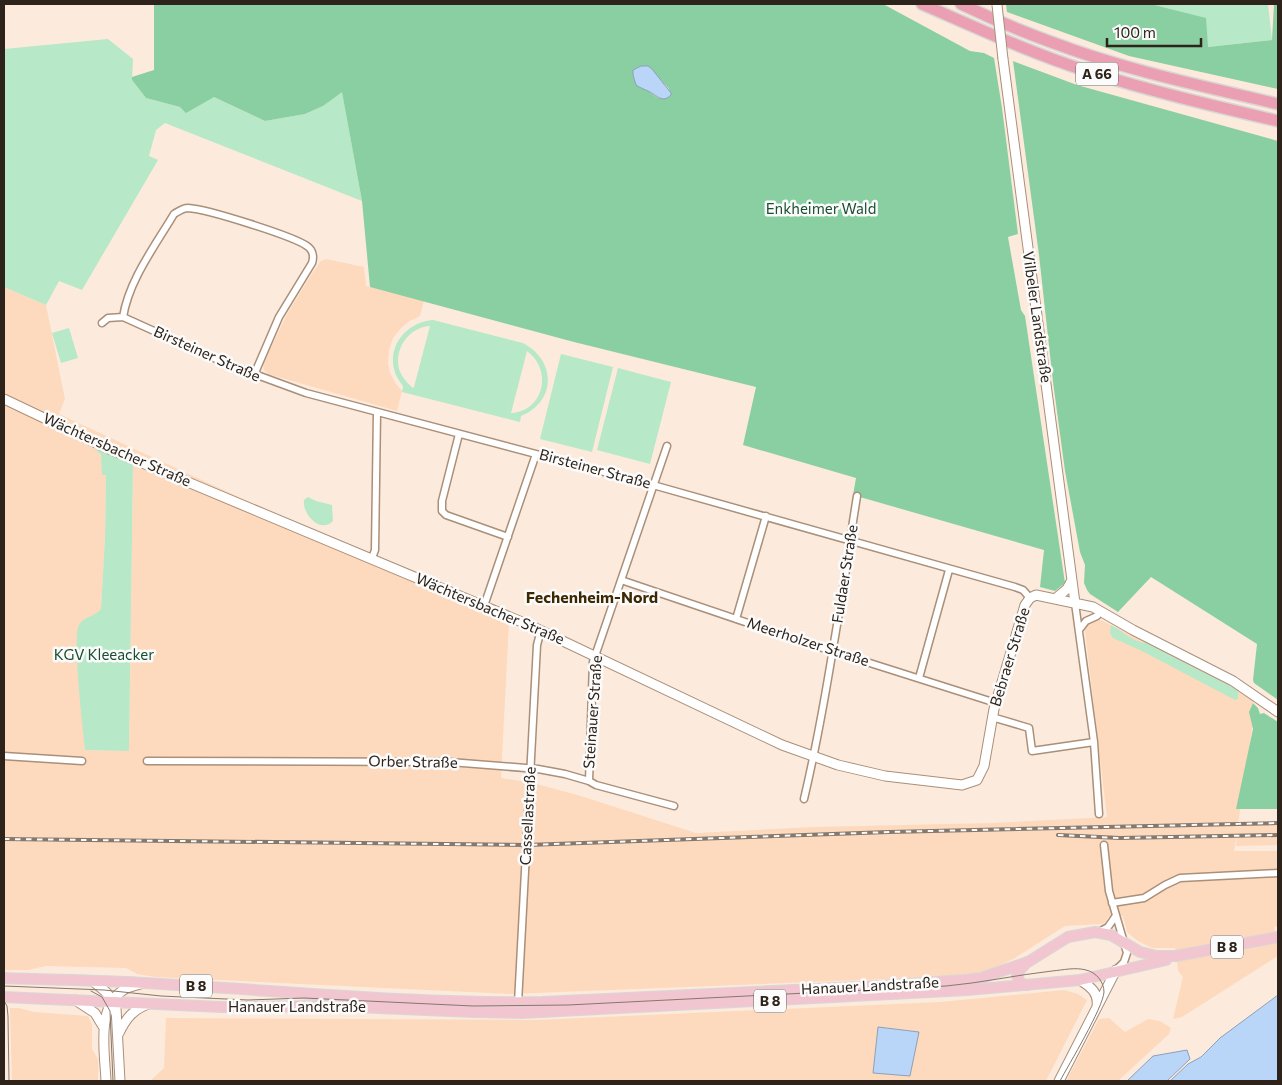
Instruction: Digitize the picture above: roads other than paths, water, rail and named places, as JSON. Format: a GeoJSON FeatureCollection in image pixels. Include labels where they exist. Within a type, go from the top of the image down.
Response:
{"type":"FeatureCollection","features":[{"type":"Feature","properties":{"kind":"highway","name":"A 66"},"geometry":{"type":"LineString","coordinates":[[922,4],[1014,44],[1086,71],[1168,94],[1278,121]]}},
{"type":"Feature","properties":{"kind":"highway","name":"A 66"},"geometry":{"type":"LineString","coordinates":[[961,4],[1051,42],[1095,57],[1170,78],[1278,104]]}},
{"type":"Feature","properties":{"kind":"main road","name":"Hanauer Landstraße"},"geometry":{"type":"LineString","coordinates":[[4,978],[143,983],[384,998],[518,1002],[646,998],[936,983],[981,978],[1028,962],[1068,937],[1099,932],[1111,935],[1140,952],[1151,955],[1176,956]]}},
{"type":"Feature","properties":{"kind":"main road","name":"Hanauer Landstraße"},"geometry":{"type":"LineString","coordinates":[[4,997],[241,1008],[331,1006],[473,1012],[531,1012],[948,991],[1080,980],[1176,956],[1278,937]]}},
{"type":"Feature","properties":{"kind":"main road"},"geometry":{"type":"LineString","coordinates":[[1028,962],[1017,976],[1021,984],[1030,984]]}},
{"type":"Feature","properties":{"kind":"street","name":"Vilbeler Landstraße"},"geometry":{"type":"LineString","coordinates":[[997,4],[1094,742],[1099,814]]}},
{"type":"Feature","properties":{"kind":"street"},"geometry":{"type":"LineString","coordinates":[[102,323],[108,318],[123,317],[125,304],[143,266],[174,214],[180,210],[190,208],[243,222],[300,242],[310,248],[314,258],[279,317],[254,375]]}},
{"type":"Feature","properties":{"kind":"street","name":"Birsteiner Straße"},"geometry":{"type":"LineString","coordinates":[[123,317],[254,375],[306,393],[766,516],[949,570],[1020,588],[1030,598],[1036,595],[1075,603],[1095,612]]}},
{"type":"Feature","properties":{"kind":"street","name":"Wächtersbacher Straße"},"geometry":{"type":"LineString","coordinates":[[4,398],[108,449],[541,630],[782,745],[813,757],[866,772],[928,782],[966,784],[976,780],[980,775]]}},
{"type":"Feature","properties":{"kind":"street"},"geometry":{"type":"LineString","coordinates":[[372,558],[376,550],[377,412]]}},
{"type":"Feature","properties":{"kind":"street"},"geometry":{"type":"LineString","coordinates":[[459,434],[442,501],[442,511],[446,515],[508,537]]}},
{"type":"Feature","properties":{"kind":"street","name":"Steinauer Straße"},"geometry":{"type":"LineString","coordinates":[[589,781],[593,662],[667,446]]}},
{"type":"Feature","properties":{"kind":"street"},"geometry":{"type":"LineString","coordinates":[[484,606],[536,454]]}},
{"type":"Feature","properties":{"kind":"street","name":"Fuldaer Straße"},"geometry":{"type":"LineString","coordinates":[[804,799],[851,540],[856,496]]}},
{"type":"Feature","properties":{"kind":"street"},"geometry":{"type":"LineString","coordinates":[[736,619],[766,516]]}},
{"type":"Feature","properties":{"kind":"street"},"geometry":{"type":"LineString","coordinates":[[919,678],[949,570]]}},
{"type":"Feature","properties":{"kind":"street","name":"Meerholzer Straße"},"geometry":{"type":"LineString","coordinates":[[621,580],[996,703]]}},
{"type":"Feature","properties":{"kind":"street"},"geometry":{"type":"LineString","coordinates":[[1055,599],[1066,589],[1072,580],[1081,596],[1095,612],[1233,681],[1278,712]]}},
{"type":"Feature","properties":{"kind":"street","name":"Bebraer Straße"},"geometry":{"type":"LineString","coordinates":[[980,775],[984,766],[992,717],[1025,605],[1030,598]]}},
{"type":"Feature","properties":{"kind":"street"},"geometry":{"type":"LineString","coordinates":[[1079,630],[1095,612]]}},
{"type":"Feature","properties":{"kind":"street","name":"Cassellastraße"},"geometry":{"type":"LineString","coordinates":[[518,1002],[537,645],[541,630]]}},
{"type":"Feature","properties":{"kind":"street","name":"Bebraer Straße"},"geometry":{"type":"LineString","coordinates":[[992,717],[1029,728],[1032,751],[1094,742]]}},
{"type":"Feature","properties":{"kind":"street"},"geometry":{"type":"LineString","coordinates":[[4,756],[82,760]]}},
{"type":"Feature","properties":{"kind":"street","name":"Orber Straße"},"geometry":{"type":"LineString","coordinates":[[146,761],[440,762],[531,768],[565,774],[596,785],[674,806]]}},
{"type":"Feature","properties":{"kind":"street"},"geometry":{"type":"LineString","coordinates":[[1059,1081],[1116,970],[1126,956],[1106,876],[1104,845]]}},
{"type":"Feature","properties":{"kind":"street"},"geometry":{"type":"LineString","coordinates":[[1112,903],[1144,898],[1180,878],[1278,873]]}},
{"type":"Feature","properties":{"kind":"street"},"geometry":{"type":"LineString","coordinates":[[1099,932],[1108,927],[1115,916]]}},
{"type":"Feature","properties":{"kind":"street"},"geometry":{"type":"LineString","coordinates":[[1080,980],[1091,988],[1097,996],[1097,1004],[1092,1017]]}},
{"type":"Feature","properties":{"kind":"street"},"geometry":{"type":"LineString","coordinates":[[93,981],[107,993],[117,1013],[120,1081]]}},
{"type":"Feature","properties":{"kind":"street"},"geometry":{"type":"LineString","coordinates":[[106,1081],[106,1013],[112,1001],[121,991],[143,983]]}},
{"type":"Feature","properties":{"kind":"street"},"geometry":{"type":"LineString","coordinates":[[75,1000],[94,1013],[105,1029]]}},
{"type":"Feature","properties":{"kind":"street"},"geometry":{"type":"LineString","coordinates":[[518,1002],[523,1009],[531,1012]]}},
{"type":"Feature","properties":{"kind":"street"},"geometry":{"type":"LineString","coordinates":[[118,1035],[127,1017],[149,1004]]}},
{"type":"Feature","properties":{"kind":"water"},"geometry":{"type":"Polygon","coordinates":[[[641,66],[648,66],[652,69],[671,93],[668,98],[662,99],[636,85],[633,70],[641,66]]]}},
{"type":"Feature","properties":{"kind":"water"},"geometry":{"type":"Polygon","coordinates":[[[1278,995],[1278,1081],[1170,1081],[1188,1064],[1201,1057],[1220,1038],[1278,995]]]}},
{"type":"Feature","properties":{"kind":"water"},"geometry":{"type":"Polygon","coordinates":[[[878,1027],[919,1032],[910,1076],[873,1073],[878,1027]]]}},
{"type":"Feature","properties":{"kind":"water"},"geometry":{"type":"Polygon","coordinates":[[[1187,1050],[1190,1059],[1167,1081],[1127,1081],[1153,1056],[1187,1050]]]}},
{"type":"Feature","properties":{"kind":"tram line"},"geometry":{"type":"LineString","coordinates":[[4,986],[104,990],[161,996],[248,1000],[304,998],[473,1006],[568,1005],[946,986],[1065,969],[1086,970],[1099,978],[1104,992],[1092,1023],[1060,1081]]}},
{"type":"Feature","properties":{"kind":"tram line"},"geometry":{"type":"LineString","coordinates":[[91,991],[102,997],[110,1011],[113,1081]]}},
{"type":"Feature","properties":{"kind":"tram line"},"geometry":{"type":"LineString","coordinates":[[4,1001],[7,1006],[8,1016],[9,1081]]}},
{"type":"Feature","properties":{"kind":"railway"},"geometry":{"type":"LineString","coordinates":[[4,839],[527,845],[889,832],[1278,823]]}},
{"type":"Feature","properties":{"kind":"railway"},"geometry":{"type":"LineString","coordinates":[[1058,835],[1120,838],[1278,835]]}},
{"type":"Feature","properties":{"kind":"district","name":"Fechenheim-Nord"},"geometry":{"type":"Point","coordinates":[592,597]}},
{"type":"Feature","properties":{"kind":"park label","name":"Enkheimer Wald"},"geometry":{"type":"Point","coordinates":[821,209]}},
{"type":"Feature","properties":{"kind":"park label","name":"KGV Kleeacker"},"geometry":{"type":"Point","coordinates":[104,655]}}]}
